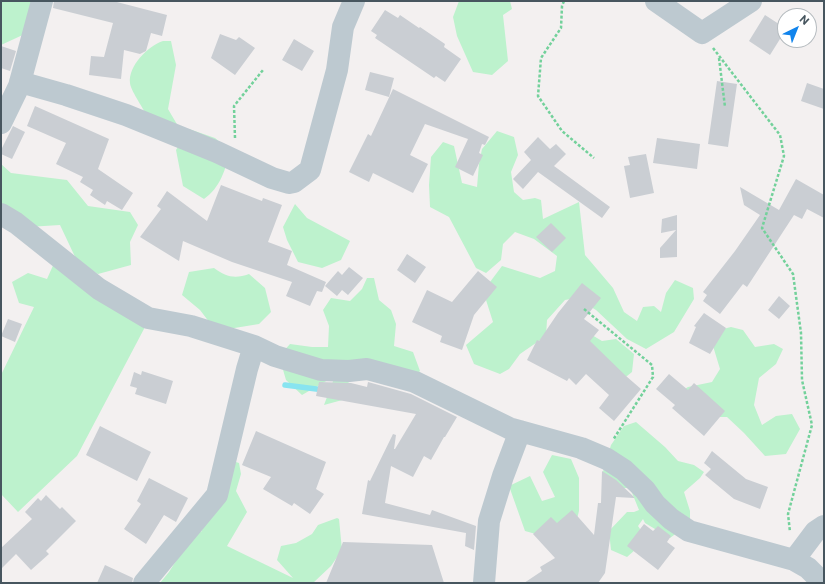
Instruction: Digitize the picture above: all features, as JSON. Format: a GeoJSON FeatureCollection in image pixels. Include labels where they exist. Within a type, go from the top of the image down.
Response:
{"type":"FeatureCollection","features":[{"type":"Feature","properties":{"kind":"street"},"geometry":{"type":"LineString","coordinates":[[1,123],[20,82],[42,1]]}},
{"type":"Feature","properties":{"kind":"street"},"geometry":{"type":"LineString","coordinates":[[20,82],[66,95],[126,115],[237,161],[272,178],[289,183],[294,182],[310,170],[337,70],[343,28],[354,1]]}},
{"type":"Feature","properties":{"kind":"street"},"geometry":{"type":"LineString","coordinates":[[656,1],[702,32],[751,1]]}},
{"type":"Feature","properties":{"kind":"street"},"geometry":{"type":"LineString","coordinates":[[1,214],[16,223],[99,289],[148,318],[191,326],[254,346],[275,356],[320,370],[348,371],[366,369],[415,382],[509,428],[581,448],[603,457],[624,470],[645,490],[654,504],[689,531],[794,560],[808,568],[823,583]]}},
{"type":"Feature","properties":{"kind":"street"},"geometry":{"type":"LineString","coordinates":[[144,583],[217,495],[254,346]]}},
{"type":"Feature","properties":{"kind":"street"},"geometry":{"type":"LineString","coordinates":[[484,583],[490,521],[503,476],[520,431]]}},
{"type":"Feature","properties":{"kind":"street"},"geometry":{"type":"LineString","coordinates":[[794,560],[815,532],[824,526]]}},
{"type":"Feature","properties":{"kind":"path"},"geometry":{"type":"LineString","coordinates":[[564,1],[562,6],[561,28],[541,58],[538,96],[562,131],[594,158]]}},
{"type":"Feature","properties":{"kind":"path"},"geometry":{"type":"LineString","coordinates":[[702,32],[719,58],[780,135],[784,156],[762,228],[793,274],[801,333],[802,380],[812,425],[788,514],[794,560]]}},
{"type":"Feature","properties":{"kind":"path"},"geometry":{"type":"LineString","coordinates":[[719,58],[725,107]]}},
{"type":"Feature","properties":{"kind":"path"},"geometry":{"type":"LineString","coordinates":[[237,161],[234,106],[262,70]]}},
{"type":"Feature","properties":{"kind":"path"},"geometry":{"type":"LineString","coordinates":[[584,309],[652,365],[653,377],[603,457]]}},
{"type":"Feature","properties":{"kind":"green space"},"geometry":{"type":"Polygon","coordinates":[[[1,1],[35,1],[27,33],[1,45],[1,1]]]}},
{"type":"Feature","properties":{"kind":"green space"},"geometry":{"type":"Polygon","coordinates":[[[459,1],[510,1],[512,9],[503,15],[508,61],[492,75],[473,72],[457,36],[453,17],[459,1]]]}},
{"type":"Feature","properties":{"kind":"green space"},"geometry":{"type":"Polygon","coordinates":[[[163,41],[171,41],[176,65],[168,109],[178,126],[146,114],[134,94],[130,83],[132,70],[140,58],[151,47],[163,41]]]}},
{"type":"Feature","properties":{"kind":"green space"},"geometry":{"type":"Polygon","coordinates":[[[189,129],[215,138],[230,150],[222,178],[210,195],[204,199],[183,186],[176,150],[189,129]]]}},
{"type":"Feature","properties":{"kind":"green space"},"geometry":{"type":"Polygon","coordinates":[[[497,131],[514,137],[518,155],[511,172],[514,192],[523,200],[535,198],[541,200],[543,219],[579,202],[585,255],[613,288],[624,312],[637,321],[643,307],[654,306],[661,312],[666,293],[675,280],[693,288],[694,299],[674,332],[646,349],[627,339],[596,310],[576,298],[565,300],[547,320],[546,336],[520,354],[509,369],[500,374],[474,364],[466,345],[493,322],[486,300],[490,282],[502,266],[540,278],[555,271],[557,256],[534,239],[515,232],[503,244],[501,260],[486,273],[476,268],[449,217],[430,207],[429,185],[431,157],[443,142],[454,146],[462,183],[477,187],[482,149],[497,131]]]}},
{"type":"Feature","properties":{"kind":"green space"},"geometry":{"type":"Polygon","coordinates":[[[1,164],[11,173],[67,180],[88,206],[130,212],[138,225],[130,242],[131,265],[98,274],[77,261],[60,225],[28,227],[1,204],[1,164]]]}},
{"type":"Feature","properties":{"kind":"green space"},"geometry":{"type":"Polygon","coordinates":[[[295,204],[307,218],[350,241],[341,260],[322,268],[298,262],[287,240],[283,227],[295,204]]]}},
{"type":"Feature","properties":{"kind":"green space"},"geometry":{"type":"Polygon","coordinates":[[[55,261],[145,327],[77,456],[18,512],[1,494],[1,375],[34,307],[19,303],[12,282],[28,273],[47,279],[55,261]]]}},
{"type":"Feature","properties":{"kind":"green space"},"geometry":{"type":"Polygon","coordinates":[[[214,268],[227,275],[235,277],[249,274],[265,288],[271,312],[259,324],[216,331],[200,310],[182,295],[189,272],[214,268]]]}},
{"type":"Feature","properties":{"kind":"green space"},"geometry":{"type":"Polygon","coordinates":[[[367,278],[374,278],[379,300],[391,310],[396,324],[394,346],[413,352],[420,371],[412,379],[350,374],[346,399],[324,405],[335,376],[302,395],[286,380],[279,356],[290,344],[312,347],[328,347],[329,326],[323,310],[331,298],[350,301],[362,289],[367,278]]]}},
{"type":"Feature","properties":{"kind":"green space"},"geometry":{"type":"Polygon","coordinates":[[[731,327],[743,330],[755,347],[774,344],[783,349],[776,364],[759,378],[754,405],[762,425],[776,416],[792,414],[800,429],[786,454],[765,456],[727,417],[709,417],[680,392],[688,387],[712,382],[720,369],[713,346],[719,330],[731,327]]]}},
{"type":"Feature","properties":{"kind":"green space"},"geometry":{"type":"Polygon","coordinates":[[[587,332],[602,341],[616,339],[634,354],[632,372],[612,388],[602,384],[587,332]]]}},
{"type":"Feature","properties":{"kind":"green space"},"geometry":{"type":"Polygon","coordinates":[[[636,422],[665,447],[678,461],[694,465],[704,472],[700,478],[684,492],[690,511],[690,523],[670,538],[645,523],[643,519],[638,526],[644,535],[644,542],[627,557],[611,550],[609,531],[627,512],[639,510],[630,488],[616,488],[602,475],[611,445],[624,426],[636,422]]]}},
{"type":"Feature","properties":{"kind":"green space"},"geometry":{"type":"Polygon","coordinates":[[[552,455],[571,459],[579,478],[579,511],[573,535],[543,536],[525,531],[509,486],[530,476],[542,501],[555,497],[543,472],[552,455]]]}},
{"type":"Feature","properties":{"kind":"green space"},"geometry":{"type":"Polygon","coordinates":[[[236,462],[239,463],[241,474],[236,491],[247,512],[227,546],[293,578],[277,560],[281,546],[296,543],[312,534],[318,525],[337,518],[339,519],[342,550],[331,566],[313,583],[160,583],[169,572],[196,529],[201,532],[236,462]]]}},
{"type":"Feature","properties":{"kind":"building"},"geometry":{"type":"Polygon","coordinates":[[[54,1],[113,1],[167,15],[162,36],[151,33],[146,51],[140,54],[124,50],[121,79],[89,75],[91,56],[104,57],[113,23],[53,8],[54,1]]]}},
{"type":"Feature","properties":{"kind":"building"},"geometry":{"type":"Polygon","coordinates":[[[385,10],[398,18],[400,15],[419,28],[420,27],[445,44],[444,47],[461,59],[445,82],[436,76],[434,78],[375,38],[377,35],[371,31],[385,10]]]}},
{"type":"Feature","properties":{"kind":"building"},"geometry":{"type":"Polygon","coordinates":[[[765,15],[777,23],[777,44],[770,55],[749,41],[765,15]]]}},
{"type":"Feature","properties":{"kind":"building"},"geometry":{"type":"Polygon","coordinates":[[[220,34],[236,40],[239,37],[255,48],[235,75],[211,58],[220,34]]]}},
{"type":"Feature","properties":{"kind":"building"},"geometry":{"type":"Polygon","coordinates":[[[294,39],[314,51],[302,71],[282,60],[294,39]]]}},
{"type":"Feature","properties":{"kind":"building"},"geometry":{"type":"Polygon","coordinates":[[[1,46],[16,51],[10,71],[1,68],[1,46]]]}},
{"type":"Feature","properties":{"kind":"building"},"geometry":{"type":"Polygon","coordinates":[[[370,72],[394,78],[389,97],[365,90],[370,72]]]}},
{"type":"Feature","properties":{"kind":"building"},"geometry":{"type":"Polygon","coordinates":[[[717,81],[737,84],[728,147],[708,144],[717,81]]]}},
{"type":"Feature","properties":{"kind":"building"},"geometry":{"type":"Polygon","coordinates":[[[807,83],[824,89],[824,109],[801,101],[807,83]]]}},
{"type":"Feature","properties":{"kind":"building"},"geometry":{"type":"Polygon","coordinates":[[[393,89],[489,137],[485,145],[482,144],[479,153],[483,155],[473,176],[455,167],[468,139],[425,124],[410,155],[428,164],[413,193],[373,173],[369,182],[349,172],[368,134],[371,136],[393,89]]]}},
{"type":"Feature","properties":{"kind":"building"},"geometry":{"type":"Polygon","coordinates":[[[35,106],[109,139],[98,169],[133,193],[122,210],[107,201],[105,205],[90,195],[93,190],[80,182],[83,177],[56,164],[66,143],[27,126],[35,106]]]}},
{"type":"Feature","properties":{"kind":"building"},"geometry":{"type":"Polygon","coordinates":[[[13,126],[25,132],[12,159],[1,154],[1,150],[13,126]]]}},
{"type":"Feature","properties":{"kind":"building"},"geometry":{"type":"Polygon","coordinates":[[[538,137],[550,149],[556,144],[566,154],[554,166],[610,207],[602,218],[538,172],[523,189],[513,179],[531,160],[524,152],[538,137]]]}},
{"type":"Feature","properties":{"kind":"building"},"geometry":{"type":"Polygon","coordinates":[[[657,138],[700,144],[697,169],[653,163],[657,138]]]}},
{"type":"Feature","properties":{"kind":"building"},"geometry":{"type":"Polygon","coordinates":[[[646,154],[654,193],[630,198],[624,166],[630,165],[628,157],[646,154]]]}},
{"type":"Feature","properties":{"kind":"building"},"geometry":{"type":"Polygon","coordinates":[[[796,179],[824,195],[824,218],[807,209],[802,219],[794,215],[747,287],[743,284],[720,314],[703,301],[707,295],[703,292],[735,251],[760,215],[744,205],[740,187],[779,210],[796,179]]]}},
{"type":"Feature","properties":{"kind":"building"},"geometry":{"type":"Polygon","coordinates":[[[221,185],[262,201],[263,198],[282,205],[268,242],[292,251],[287,265],[326,282],[322,292],[317,291],[310,306],[286,296],[292,282],[232,262],[183,241],[179,261],[140,237],[161,209],[157,206],[167,191],[207,221],[221,185]]]}},
{"type":"Feature","properties":{"kind":"building"},"geometry":{"type":"Polygon","coordinates":[[[677,215],[677,257],[660,258],[660,248],[676,230],[661,233],[662,219],[677,215]]]}},
{"type":"Feature","properties":{"kind":"building"},"geometry":{"type":"Polygon","coordinates":[[[551,223],[566,238],[552,252],[536,237],[551,223]]]}},
{"type":"Feature","properties":{"kind":"building"},"geometry":{"type":"Polygon","coordinates":[[[407,254],[426,267],[415,283],[397,270],[407,254]]]}},
{"type":"Feature","properties":{"kind":"building"},"geometry":{"type":"Polygon","coordinates":[[[349,267],[363,278],[348,295],[342,290],[337,296],[325,286],[338,271],[342,275],[349,267]]]}},
{"type":"Feature","properties":{"kind":"building"},"geometry":{"type":"Polygon","coordinates":[[[478,271],[497,287],[474,315],[462,350],[440,342],[442,336],[412,322],[427,290],[452,302],[478,271]]]}},
{"type":"Feature","properties":{"kind":"building"},"geometry":{"type":"Polygon","coordinates":[[[582,283],[601,298],[584,319],[599,330],[590,341],[641,389],[614,421],[599,408],[609,395],[586,374],[576,385],[569,378],[567,381],[527,360],[537,340],[539,341],[558,313],[582,283]]]}},
{"type":"Feature","properties":{"kind":"building"},"geometry":{"type":"Polygon","coordinates":[[[779,296],[790,306],[779,319],[768,310],[779,296]]]}},
{"type":"Feature","properties":{"kind":"building"},"geometry":{"type":"Polygon","coordinates":[[[704,313],[726,328],[710,354],[689,343],[696,327],[694,326],[704,313]]]}},
{"type":"Feature","properties":{"kind":"building"},"geometry":{"type":"Polygon","coordinates":[[[8,319],[22,324],[15,342],[1,336],[8,319]]]}},
{"type":"Feature","properties":{"kind":"building"},"geometry":{"type":"Polygon","coordinates":[[[142,371],[173,381],[166,404],[135,394],[137,388],[130,386],[134,372],[141,375],[142,371]]]}},
{"type":"Feature","properties":{"kind":"building"},"geometry":{"type":"Polygon","coordinates":[[[669,374],[688,390],[694,383],[725,411],[704,436],[672,408],[675,405],[656,389],[669,374]]]}},
{"type":"Feature","properties":{"kind":"building"},"geometry":{"type":"Polygon","coordinates":[[[319,382],[351,383],[367,387],[368,382],[411,394],[457,417],[431,460],[424,456],[413,477],[391,466],[385,503],[430,515],[432,510],[476,526],[474,550],[465,546],[466,533],[362,514],[368,480],[370,481],[393,434],[396,435],[395,449],[416,414],[316,396],[319,382]]]}},
{"type":"Feature","properties":{"kind":"building"},"geometry":{"type":"Polygon","coordinates":[[[100,426],[151,452],[137,481],[86,455],[100,426]]]}},
{"type":"Feature","properties":{"kind":"building"},"geometry":{"type":"Polygon","coordinates":[[[256,431],[326,462],[316,489],[324,494],[310,514],[294,503],[292,506],[263,489],[271,477],[242,465],[256,431]]]}},
{"type":"Feature","properties":{"kind":"building"},"geometry":{"type":"Polygon","coordinates":[[[712,451],[746,479],[768,487],[760,509],[734,499],[705,475],[711,469],[704,463],[712,451]]]}},
{"type":"Feature","properties":{"kind":"building"},"geometry":{"type":"Polygon","coordinates":[[[602,471],[616,480],[634,497],[616,497],[605,573],[598,583],[524,583],[542,571],[540,567],[555,558],[533,534],[551,517],[557,523],[572,510],[594,535],[598,503],[601,503],[602,471]]]}},
{"type":"Feature","properties":{"kind":"building"},"geometry":{"type":"Polygon","coordinates":[[[149,478],[188,498],[176,522],[164,515],[146,544],[124,529],[141,504],[137,501],[149,478]]]}},
{"type":"Feature","properties":{"kind":"building"},"geometry":{"type":"Polygon","coordinates":[[[46,495],[60,509],[62,507],[76,521],[46,551],[49,554],[31,570],[16,554],[1,569],[1,548],[32,519],[25,512],[38,498],[41,501],[46,495]]]}},
{"type":"Feature","properties":{"kind":"building"},"geometry":{"type":"Polygon","coordinates":[[[644,524],[653,531],[658,526],[671,536],[667,542],[675,548],[658,570],[627,546],[644,524]]]}},
{"type":"Feature","properties":{"kind":"building"},"geometry":{"type":"Polygon","coordinates":[[[343,542],[432,545],[444,583],[326,583],[343,542]]]}},
{"type":"Feature","properties":{"kind":"building"},"geometry":{"type":"Polygon","coordinates":[[[105,565],[133,578],[132,583],[97,583],[105,565]]]}},
{"type":"Feature","properties":{"kind":"waterway"},"geometry":{"type":"LineString","coordinates":[[285,385],[324,390]]}}]}
